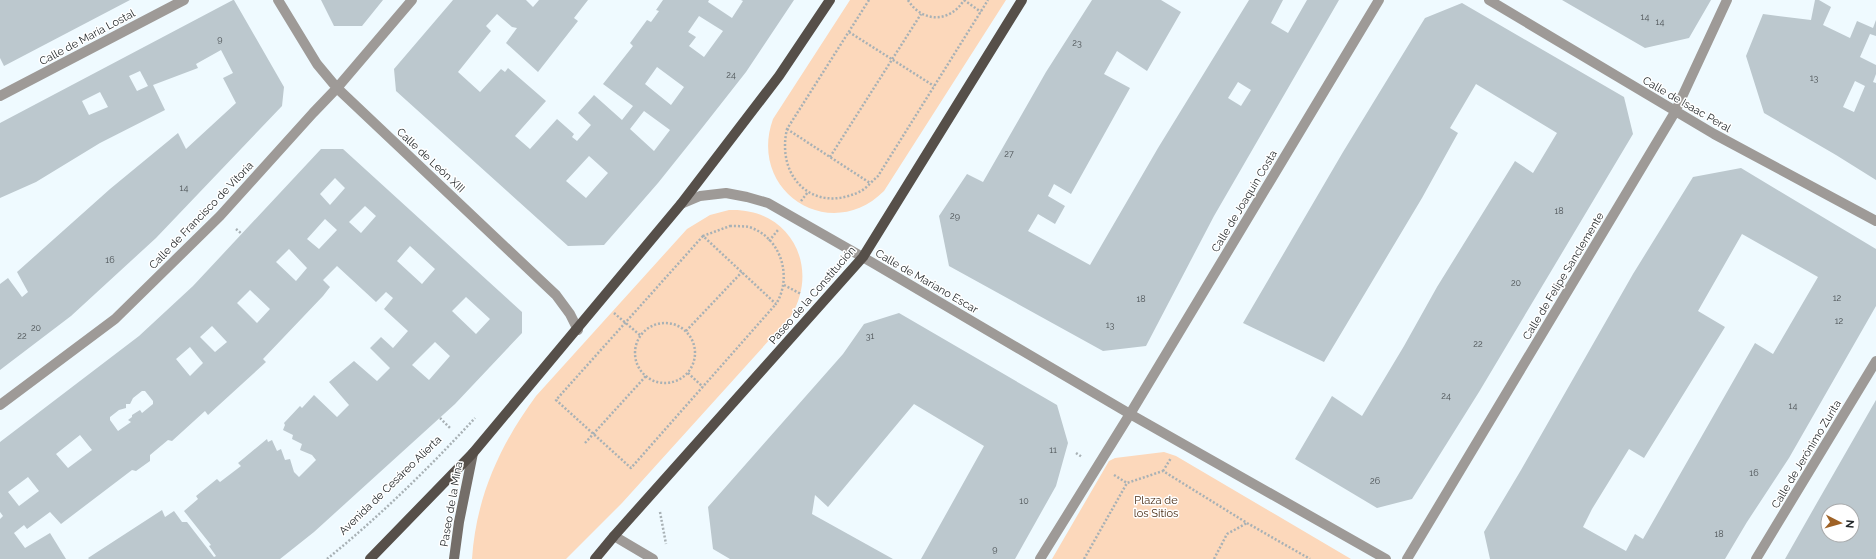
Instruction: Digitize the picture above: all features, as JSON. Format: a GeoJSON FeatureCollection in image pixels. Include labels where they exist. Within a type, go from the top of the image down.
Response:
{"type":"FeatureCollection","features":[{"type":"Feature","properties":{"kind":"main road"},"geometry":{"type":"LineString","coordinates":[[370,559],[473,453],[578,330],[681,204],[779,76],[830,0]]}},
{"type":"Feature","properties":{"kind":"main road","name":"Paseo de la Constitución"},"geometry":{"type":"LineString","coordinates":[[595,559],[863,257],[1022,0]]}},
{"type":"Feature","properties":{"kind":"main road","name":"Paseo de la Mina"},"geometry":{"type":"LineString","coordinates":[[454,559],[459,522],[473,453]]}},
{"type":"Feature","properties":{"kind":"street","name":"Calle de María Lostal"},"geometry":{"type":"LineString","coordinates":[[0,96],[184,0]]}},
{"type":"Feature","properties":{"kind":"street","name":"Calle de León XIII"},"geometry":{"type":"LineString","coordinates":[[278,0],[317,64],[337,88],[556,295],[570,314],[578,330]]}},
{"type":"Feature","properties":{"kind":"street","name":"Calle de Francisco de Vitoria"},"geometry":{"type":"LineString","coordinates":[[0,405],[115,319],[220,216],[337,88],[412,0]]}},
{"type":"Feature","properties":{"kind":"street","name":"Calle de Joaquín Costa"},"geometry":{"type":"LineString","coordinates":[[1130,414],[1379,0]]}},
{"type":"Feature","properties":{"kind":"street","name":"Calle de Isaac Peral"},"geometry":{"type":"LineString","coordinates":[[1490,0],[1675,112],[1876,221]]}},
{"type":"Feature","properties":{"kind":"street","name":"Calle de Felipe Sanclemente"},"geometry":{"type":"LineString","coordinates":[[1408,559],[1675,112],[1727,0]]}},
{"type":"Feature","properties":{"kind":"street","name":"Calle de Mariano Escar"},"geometry":{"type":"LineString","coordinates":[[681,204],[700,196],[726,193],[747,196],[768,203],[790,214],[1130,414]]}},
{"type":"Feature","properties":{"kind":"street","name":"Calle de Jerónimo Zurita"},"geometry":{"type":"LineString","coordinates":[[1756,559],[1876,361]]}},
{"type":"Feature","properties":{"kind":"street"},"geometry":{"type":"LineString","coordinates":[[1040,559],[1130,414],[1386,559]]}},
{"type":"Feature","properties":{"kind":"street"},"geometry":{"type":"LineString","coordinates":[[614,536],[653,559]]}},
{"type":"Feature","properties":{"kind":"path"},"geometry":{"type":"LineString","coordinates":[[869,0],[787,129],[784,141],[789,168],[800,187],[808,192],[835,198],[861,191],[878,176],[988,0]]}},
{"type":"Feature","properties":{"kind":"path"},"geometry":{"type":"LineString","coordinates":[[908,0],[912,7],[929,18],[940,18],[949,15],[958,9],[964,0],[981,12]]}},
{"type":"Feature","properties":{"kind":"path"},"geometry":{"type":"LineString","coordinates":[[830,157],[921,14]]}},
{"type":"Feature","properties":{"kind":"path"},"geometry":{"type":"LineString","coordinates":[[850,32],[934,86]]}},
{"type":"Feature","properties":{"kind":"path"},"geometry":{"type":"LineString","coordinates":[[787,129],[870,183]]}},
{"type":"Feature","properties":{"kind":"path"},"geometry":{"type":"LineString","coordinates":[[799,203],[808,192]]}},
{"type":"Feature","properties":{"kind":"path","name":"Paseo de la Constitución"},"geometry":{"type":"LineString","coordinates":[[730,226],[743,226],[755,230],[769,241],[782,260],[785,276],[782,294],[776,304],[631,468],[556,400],[704,236],[730,226]]}},
{"type":"Feature","properties":{"kind":"path"},"geometry":{"type":"LineString","coordinates":[[769,241],[780,227]]}},
{"type":"Feature","properties":{"kind":"path"},"geometry":{"type":"LineString","coordinates":[[236,230],[242,234]]}},
{"type":"Feature","properties":{"kind":"path","name":"Paseo de la Constitución"},"geometry":{"type":"LineString","coordinates":[[704,236],[776,304]]}},
{"type":"Feature","properties":{"kind":"path"},"geometry":{"type":"LineString","coordinates":[[686,332],[742,272]]}},
{"type":"Feature","properties":{"kind":"path"},"geometry":{"type":"LineString","coordinates":[[784,285],[801,294]]}},
{"type":"Feature","properties":{"kind":"path"},"geometry":{"type":"LineString","coordinates":[[612,312],[641,336]]}},
{"type":"Feature","properties":{"kind":"path"},"geometry":{"type":"LineString","coordinates":[[664,323],[674,324],[690,335],[695,345],[696,355],[694,364],[688,373],[680,380],[671,383],[661,383],[652,380],[646,376],[638,366],[635,357],[636,347],[641,336],[645,330],[654,325],[664,323]]}},
{"type":"Feature","properties":{"kind":"path"},"geometry":{"type":"LineString","coordinates":[[688,373],[703,387]]}},
{"type":"Feature","properties":{"kind":"path"},"geometry":{"type":"LineString","coordinates":[[585,443],[646,376]]}},
{"type":"Feature","properties":{"kind":"path"},"geometry":{"type":"LineString","coordinates":[[440,418],[451,429]]}},
{"type":"Feature","properties":{"kind":"path","name":"Avenida de Cesáreo Alierta"},"geometry":{"type":"LineString","coordinates":[[327,559],[359,533],[440,456],[468,426]]}},
{"type":"Feature","properties":{"kind":"path"},"geometry":{"type":"LineString","coordinates":[[1084,559],[1127,483],[1163,471],[1247,523],[1310,559]]}},
{"type":"Feature","properties":{"kind":"path"},"geometry":{"type":"LineString","coordinates":[[1214,559],[1227,534],[1247,523]]}},
{"type":"Feature","properties":{"kind":"path"},"geometry":{"type":"LineString","coordinates":[[359,533],[362,537]]}},
{"type":"Feature","properties":{"kind":"green space"},"geometry":{"type":"Polygon","coordinates":[[[850,0],[1006,0],[884,191],[863,206],[840,213],[818,211],[798,202],[782,188],[772,168],[768,145],[773,119],[850,0]]]}},
{"type":"Feature","properties":{"kind":"green space"},"geometry":{"type":"Polygon","coordinates":[[[729,210],[750,212],[768,218],[783,229],[794,243],[800,260],[802,278],[799,297],[791,316],[622,503],[566,559],[472,559],[474,536],[479,514],[492,473],[511,433],[536,396],[687,229],[710,215],[729,210]]]}},
{"type":"Feature","properties":{"kind":"green space","name":"Plaza de los Sitios"},"geometry":{"type":"Polygon","coordinates":[[[1164,452],[1176,456],[1351,559],[1052,559],[1109,461],[1115,458],[1164,452]]]}},
{"type":"Feature","properties":{"kind":"building"},"geometry":{"type":"Polygon","coordinates":[[[0,0],[130,0],[4,66],[0,58],[0,0]]]}},
{"type":"Feature","properties":{"kind":"building"},"geometry":{"type":"Polygon","coordinates":[[[233,0],[284,87],[282,106],[156,238],[71,316],[0,370],[0,284],[8,278],[22,297],[28,292],[17,272],[110,189],[178,133],[186,149],[236,103],[223,78],[233,73],[221,50],[196,64],[198,68],[153,85],[165,110],[100,143],[36,182],[0,198],[0,123],[233,0]],[[140,71],[129,76],[137,91],[148,86],[140,71]],[[100,92],[82,101],[89,115],[108,107],[100,92]]]}},
{"type":"Feature","properties":{"kind":"building"},"geometry":{"type":"Polygon","coordinates":[[[321,0],[383,0],[362,26],[334,26],[321,0]]]}},
{"type":"Feature","properties":{"kind":"building"},"geometry":{"type":"Polygon","coordinates":[[[453,0],[526,0],[533,7],[539,0],[588,0],[574,18],[578,21],[538,72],[506,43],[517,28],[512,27],[497,14],[486,26],[491,31],[458,72],[480,92],[501,69],[505,72],[508,68],[546,101],[515,136],[530,149],[557,119],[574,134],[572,137],[577,141],[591,125],[578,113],[594,95],[622,120],[633,106],[603,84],[633,46],[630,43],[647,20],[651,22],[659,11],[656,10],[663,0],[709,0],[708,2],[732,18],[743,1],[741,0],[794,0],[746,72],[658,183],[604,245],[568,246],[396,91],[394,69],[453,0]],[[699,16],[688,32],[696,37],[689,46],[704,57],[723,31],[699,16]],[[657,67],[645,84],[671,105],[684,87],[657,67]],[[644,111],[630,129],[654,151],[670,130],[644,111]],[[589,156],[566,181],[586,198],[608,173],[589,156]]]}},
{"type":"Feature","properties":{"kind":"building"},"geometry":{"type":"Polygon","coordinates":[[[1092,0],[1161,0],[1181,12],[1147,71],[1117,51],[1104,74],[1130,88],[1071,194],[1054,184],[1048,196],[1065,206],[1055,224],[1038,214],[1028,231],[1090,265],[1158,148],[1249,0],[1283,0],[1271,23],[1288,33],[1307,0],[1339,0],[1214,216],[1146,346],[1103,351],[949,266],[939,216],[967,174],[983,182],[1046,72],[1092,0]],[[1238,82],[1228,98],[1241,106],[1251,90],[1238,82]]]}},
{"type":"Feature","properties":{"kind":"building"},"geometry":{"type":"Polygon","coordinates":[[[1562,0],[1711,0],[1689,38],[1645,48],[1562,0]]]}},
{"type":"Feature","properties":{"kind":"building"},"geometry":{"type":"Polygon","coordinates":[[[1815,0],[1819,0],[1831,7],[1823,25],[1850,38],[1857,21],[1873,28],[1876,20],[1876,36],[1870,34],[1860,57],[1876,65],[1876,74],[1873,82],[1876,83],[1876,180],[1764,113],[1746,56],[1763,14],[1811,20],[1815,0]],[[1855,81],[1843,107],[1854,112],[1865,86],[1855,81]]]}},
{"type":"Feature","properties":{"kind":"building"},"geometry":{"type":"Polygon","coordinates":[[[1462,3],[1624,97],[1633,134],[1479,392],[1412,499],[1377,508],[1295,459],[1332,396],[1362,416],[1437,287],[1515,161],[1533,173],[1557,133],[1476,84],[1450,128],[1458,133],[1422,198],[1324,362],[1243,323],[1343,152],[1425,18],[1462,3]]]}},
{"type":"Feature","properties":{"kind":"building"},"geometry":{"type":"Polygon","coordinates":[[[321,149],[343,149],[522,312],[522,333],[455,404],[314,532],[280,559],[89,559],[88,558],[162,510],[165,517],[174,511],[182,522],[187,522],[214,557],[216,556],[209,546],[211,545],[184,511],[198,499],[196,496],[217,479],[220,482],[241,466],[238,463],[267,439],[268,442],[272,440],[277,451],[281,449],[285,460],[290,459],[294,472],[299,477],[316,460],[312,455],[300,450],[302,444],[292,439],[293,435],[283,430],[285,425],[284,423],[300,406],[302,408],[314,395],[337,417],[349,405],[329,382],[354,361],[377,381],[390,368],[370,348],[381,337],[393,348],[408,331],[384,309],[393,298],[386,292],[376,302],[337,266],[323,280],[330,287],[263,359],[266,362],[208,415],[205,411],[172,441],[168,440],[150,455],[150,461],[136,471],[132,470],[61,524],[50,512],[27,529],[24,525],[14,533],[25,548],[50,533],[66,559],[0,559],[0,519],[3,516],[0,512],[0,442],[139,336],[193,286],[321,149]],[[335,178],[320,194],[330,205],[345,188],[335,178]],[[365,206],[349,222],[361,233],[376,216],[365,206]],[[325,219],[307,239],[319,249],[337,230],[325,219]],[[410,246],[397,261],[422,284],[435,269],[410,246]],[[289,249],[276,262],[296,281],[307,268],[289,249]],[[250,290],[237,303],[257,323],[270,309],[250,290]],[[466,297],[452,311],[476,334],[490,319],[466,297]],[[212,326],[200,337],[215,352],[227,342],[212,326]],[[435,342],[412,365],[429,380],[450,356],[435,342]],[[190,347],[176,359],[190,376],[203,363],[190,347]],[[142,391],[133,398],[130,404],[126,404],[126,408],[119,410],[110,417],[110,420],[118,431],[131,422],[128,420],[132,417],[132,415],[140,410],[142,413],[153,404],[153,401],[145,391],[142,391]],[[80,435],[56,454],[68,468],[92,450],[80,435]],[[28,477],[8,492],[19,506],[39,491],[28,477]]]}},
{"type":"Feature","properties":{"kind":"building"},"geometry":{"type":"Polygon","coordinates":[[[1741,168],[1876,249],[1876,306],[1789,458],[1747,522],[1725,559],[1490,559],[1484,532],[1633,274],[1693,177],[1741,168]],[[1742,234],[1698,311],[1725,327],[1644,458],[1629,449],[1592,509],[1583,527],[1626,551],[1635,534],[1643,539],[1755,343],[1773,354],[1818,277],[1742,234]]]}},
{"type":"Feature","properties":{"kind":"building"},"geometry":{"type":"Polygon","coordinates":[[[899,313],[1057,405],[1068,443],[1056,486],[1015,559],[921,559],[984,446],[914,404],[828,507],[815,495],[812,514],[893,559],[730,559],[713,549],[708,507],[843,354],[864,324],[899,313]]]}},
{"type":"Feature","properties":{"kind":"building"},"geometry":{"type":"Polygon","coordinates":[[[1876,400],[1876,559],[1785,559],[1876,400]]]}}]}
